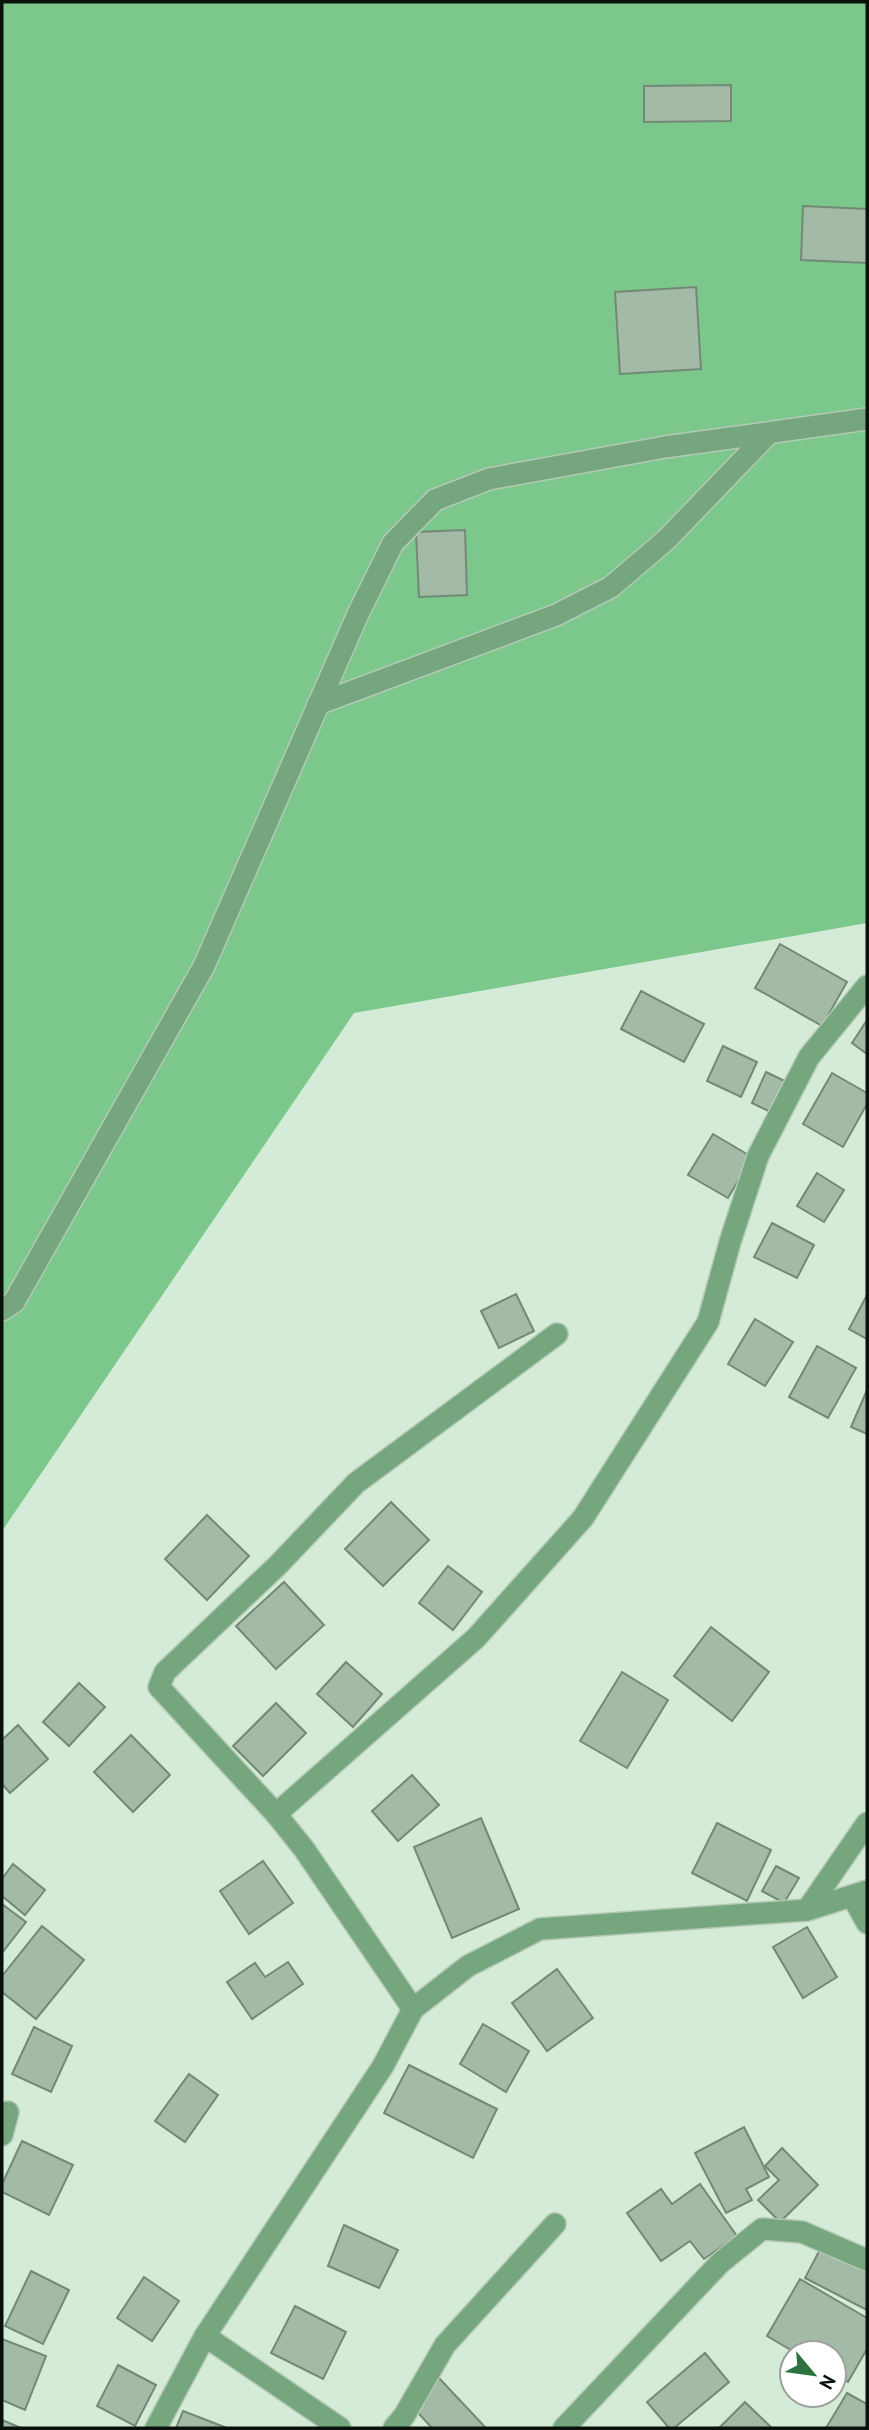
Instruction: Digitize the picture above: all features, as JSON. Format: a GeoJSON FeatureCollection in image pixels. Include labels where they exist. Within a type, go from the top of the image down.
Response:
{"type":"FeatureCollection","features":[{"type":"Feature","properties":{"kind":"street"},"geometry":{"type":"LineString","coordinates":[[2,1310],[14,1302],[204,966],[358,614],[393,543],[435,500],[489,479],[665,447],[867,419]]}},
{"type":"Feature","properties":{"kind":"street"},"geometry":{"type":"LineString","coordinates":[[318,704],[556,615],[611,587],[667,539],[769,433]]}},
{"type":"Feature","properties":{"kind":"street"},"geometry":{"type":"LineString","coordinates":[[276,1814],[476,1638],[583,1518],[708,1322],[758,1156],[809,1057],[867,986]]}},
{"type":"Feature","properties":{"kind":"street"},"geometry":{"type":"LineString","coordinates":[[412,2009],[304,1849],[276,1814],[159,1687],[164,1672],[278,1565],[356,1483],[557,1334]]}},
{"type":"Feature","properties":{"kind":"street"},"geometry":{"type":"LineString","coordinates":[[807,1910],[867,1823]]}},
{"type":"Feature","properties":{"kind":"street"},"geometry":{"type":"LineString","coordinates":[[156,2428],[205,2336],[383,2066],[412,2009],[468,1966],[540,1929],[807,1910],[860,1893],[867,1923]]}},
{"type":"Feature","properties":{"kind":"street"},"geometry":{"type":"LineString","coordinates":[[2,2135],[8,2112]]}},
{"type":"Feature","properties":{"kind":"street"},"geometry":{"type":"LineString","coordinates":[[394,2428],[404,2416],[445,2346],[555,2224]]}},
{"type":"Feature","properties":{"kind":"street"},"geometry":{"type":"LineString","coordinates":[[564,2428],[720,2263],[762,2229],[802,2232],[867,2260]]}},
{"type":"Feature","properties":{"kind":"street"},"geometry":{"type":"LineString","coordinates":[[205,2336],[340,2428]]}},
{"type":"Feature","properties":{"kind":"green space"},"geometry":{"type":"Polygon","coordinates":[[[2,2],[867,2],[867,923],[354,1013],[2,1531],[2,2]]]}},
{"type":"Feature","properties":{"kind":"building"},"geometry":{"type":"Polygon","coordinates":[[[731,85],[731,121],[644,122],[644,86],[731,85]]]}},
{"type":"Feature","properties":{"kind":"building"},"geometry":{"type":"Polygon","coordinates":[[[803,206],[867,209],[867,263],[801,260],[803,206]]]}},
{"type":"Feature","properties":{"kind":"building"},"geometry":{"type":"Polygon","coordinates":[[[696,287],[701,369],[620,374],[615,292],[696,287]]]}},
{"type":"Feature","properties":{"kind":"building"},"geometry":{"type":"Polygon","coordinates":[[[465,530],[467,595],[419,597],[416,532],[465,530]]]}},
{"type":"Feature","properties":{"kind":"building"},"geometry":{"type":"Polygon","coordinates":[[[780,944],[847,982],[822,1026],[755,988],[780,944]]]}},
{"type":"Feature","properties":{"kind":"building"},"geometry":{"type":"Polygon","coordinates":[[[641,991],[704,1024],[684,1062],[621,1029],[641,991]]]}},
{"type":"Feature","properties":{"kind":"building"},"geometry":{"type":"Polygon","coordinates":[[[867,1020],[867,1054],[852,1043],[867,1020]]]}},
{"type":"Feature","properties":{"kind":"building"},"geometry":{"type":"Polygon","coordinates":[[[723,1046],[757,1062],[741,1097],[707,1081],[723,1046]]]}},
{"type":"Feature","properties":{"kind":"building"},"geometry":{"type":"Polygon","coordinates":[[[766,1072],[793,1085],[779,1116],[752,1103],[766,1072]]]}},
{"type":"Feature","properties":{"kind":"building"},"geometry":{"type":"Polygon","coordinates":[[[832,1073],[867,1093],[867,1104],[843,1147],[803,1124],[832,1073]]]}},
{"type":"Feature","properties":{"kind":"building"},"geometry":{"type":"Polygon","coordinates":[[[713,1134],[752,1157],[728,1198],[688,1175],[713,1134]]]}},
{"type":"Feature","properties":{"kind":"building"},"geometry":{"type":"Polygon","coordinates":[[[817,1173],[844,1190],[824,1222],[797,1206],[817,1173]]]}},
{"type":"Feature","properties":{"kind":"building"},"geometry":{"type":"Polygon","coordinates":[[[772,1223],[814,1245],[797,1278],[754,1257],[772,1223]]]}},
{"type":"Feature","properties":{"kind":"building"},"geometry":{"type":"Polygon","coordinates":[[[516,1294],[534,1331],[499,1348],[481,1311],[516,1294]]]}},
{"type":"Feature","properties":{"kind":"building"},"geometry":{"type":"Polygon","coordinates":[[[867,1295],[867,1339],[849,1329],[867,1295]]]}},
{"type":"Feature","properties":{"kind":"building"},"geometry":{"type":"Polygon","coordinates":[[[755,1319],[793,1342],[765,1386],[728,1364],[755,1319]]]}},
{"type":"Feature","properties":{"kind":"building"},"geometry":{"type":"Polygon","coordinates":[[[817,1346],[856,1368],[828,1418],[789,1397],[817,1346]]]}},
{"type":"Feature","properties":{"kind":"building"},"geometry":{"type":"Polygon","coordinates":[[[867,1390],[867,1434],[851,1427],[867,1390]]]}},
{"type":"Feature","properties":{"kind":"building"},"geometry":{"type":"Polygon","coordinates":[[[391,1502],[429,1540],[383,1586],[345,1549],[391,1502]]]}},
{"type":"Feature","properties":{"kind":"building"},"geometry":{"type":"Polygon","coordinates":[[[207,1515],[249,1556],[207,1600],[165,1559],[207,1515]]]}},
{"type":"Feature","properties":{"kind":"building"},"geometry":{"type":"Polygon","coordinates":[[[448,1566],[482,1592],[453,1630],[419,1603],[448,1566]]]}},
{"type":"Feature","properties":{"kind":"building"},"geometry":{"type":"Polygon","coordinates":[[[284,1582],[324,1625],[276,1669],[236,1626],[284,1582]]]}},
{"type":"Feature","properties":{"kind":"building"},"geometry":{"type":"Polygon","coordinates":[[[711,1627],[769,1672],[732,1721],[674,1676],[711,1627]]]}},
{"type":"Feature","properties":{"kind":"building"},"geometry":{"type":"Polygon","coordinates":[[[346,1662],[382,1694],[353,1727],[317,1694],[346,1662]]]}},
{"type":"Feature","properties":{"kind":"building"},"geometry":{"type":"Polygon","coordinates":[[[622,1672],[668,1700],[627,1768],[580,1741],[622,1672]]]}},
{"type":"Feature","properties":{"kind":"building"},"geometry":{"type":"Polygon","coordinates":[[[79,1683],[105,1707],[69,1746],[43,1722],[79,1683]]]}},
{"type":"Feature","properties":{"kind":"building"},"geometry":{"type":"Polygon","coordinates":[[[276,1703],[306,1733],[263,1776],[233,1746],[276,1703]]]}},
{"type":"Feature","properties":{"kind":"building"},"geometry":{"type":"Polygon","coordinates":[[[18,1725],[48,1759],[10,1793],[2,1784],[2,1740],[18,1725]]]}},
{"type":"Feature","properties":{"kind":"building"},"geometry":{"type":"Polygon","coordinates":[[[131,1735],[170,1775],[133,1812],[94,1772],[131,1735]]]}},
{"type":"Feature","properties":{"kind":"building"},"geometry":{"type":"Polygon","coordinates":[[[412,1775],[439,1805],[398,1841],[372,1811],[412,1775]]]}},
{"type":"Feature","properties":{"kind":"building"},"geometry":{"type":"Polygon","coordinates":[[[481,1818],[519,1909],[452,1938],[414,1847],[481,1818]]]}},
{"type":"Feature","properties":{"kind":"building"},"geometry":{"type":"Polygon","coordinates":[[[717,1823],[771,1850],[747,1901],[692,1873],[717,1823]]]}},
{"type":"Feature","properties":{"kind":"building"},"geometry":{"type":"Polygon","coordinates":[[[263,1861],[293,1903],[249,1934],[220,1891],[263,1861]]]}},
{"type":"Feature","properties":{"kind":"building"},"geometry":{"type":"Polygon","coordinates":[[[13,1864],[45,1890],[25,1915],[2,1896],[2,1879],[13,1864]]]}},
{"type":"Feature","properties":{"kind":"building"},"geometry":{"type":"Polygon","coordinates":[[[776,1866],[799,1878],[784,1903],[762,1891],[776,1866]]]}},
{"type":"Feature","properties":{"kind":"building"},"geometry":{"type":"Polygon","coordinates":[[[2,1904],[26,1922],[2,1953],[2,1904]]]}},
{"type":"Feature","properties":{"kind":"building"},"geometry":{"type":"Polygon","coordinates":[[[42,1926],[84,1960],[36,2019],[2,1992],[2,1976],[42,1926]]]}},
{"type":"Feature","properties":{"kind":"building"},"geometry":{"type":"Polygon","coordinates":[[[807,1927],[837,1977],[803,1998],[773,1947],[807,1927]]]}},
{"type":"Feature","properties":{"kind":"building"},"geometry":{"type":"Polygon","coordinates":[[[288,1962],[303,1984],[252,2019],[227,1982],[255,1963],[265,1977],[288,1962]]]}},
{"type":"Feature","properties":{"kind":"building"},"geometry":{"type":"Polygon","coordinates":[[[557,1969],[593,2018],[547,2051],[512,2003],[557,1969]]]}},
{"type":"Feature","properties":{"kind":"building"},"geometry":{"type":"Polygon","coordinates":[[[483,2024],[529,2051],[506,2092],[460,2064],[483,2024]]]}},
{"type":"Feature","properties":{"kind":"building"},"geometry":{"type":"Polygon","coordinates":[[[34,2027],[72,2046],[51,2092],[12,2074],[34,2027]]]}},
{"type":"Feature","properties":{"kind":"building"},"geometry":{"type":"Polygon","coordinates":[[[409,2065],[497,2109],[473,2158],[384,2113],[409,2065]]]}},
{"type":"Feature","properties":{"kind":"building"},"geometry":{"type":"Polygon","coordinates":[[[189,2074],[218,2095],[185,2142],[155,2121],[189,2074]]]}},
{"type":"Feature","properties":{"kind":"building"},"geometry":{"type":"Polygon","coordinates":[[[744,2127],[769,2177],[746,2189],[752,2200],[726,2213],[695,2153],[744,2127]]]}},
{"type":"Feature","properties":{"kind":"building"},"geometry":{"type":"Polygon","coordinates":[[[22,2141],[73,2165],[49,2215],[2,2192],[2,2184],[22,2141]]]}},
{"type":"Feature","properties":{"kind":"building"},"geometry":{"type":"Polygon","coordinates":[[[782,2148],[818,2185],[780,2222],[758,2200],[779,2180],[765,2166],[782,2148]]]}},
{"type":"Feature","properties":{"kind":"building"},"geometry":{"type":"Polygon","coordinates":[[[700,2184],[737,2236],[704,2259],[690,2241],[661,2261],[627,2213],[661,2189],[672,2204],[700,2184]]]}},
{"type":"Feature","properties":{"kind":"building"},"geometry":{"type":"Polygon","coordinates":[[[344,2225],[398,2250],[379,2288],[328,2266],[344,2225]]]}},
{"type":"Feature","properties":{"kind":"building"},"geometry":{"type":"Polygon","coordinates":[[[827,2236],[867,2257],[867,2310],[805,2278],[827,2236]]]}},
{"type":"Feature","properties":{"kind":"building"},"geometry":{"type":"Polygon","coordinates":[[[31,2271],[69,2290],[43,2344],[5,2326],[31,2271]]]}},
{"type":"Feature","properties":{"kind":"building"},"geometry":{"type":"Polygon","coordinates":[[[144,2277],[179,2301],[152,2341],[117,2318],[144,2277]]]}},
{"type":"Feature","properties":{"kind":"building"},"geometry":{"type":"Polygon","coordinates":[[[800,2279],[867,2318],[867,2349],[848,2382],[848,2339],[778,2339],[778,2342],[767,2336],[800,2279]]]}},
{"type":"Feature","properties":{"kind":"building"},"geometry":{"type":"Polygon","coordinates":[[[295,2306],[346,2332],[323,2379],[271,2353],[295,2306]]]}},
{"type":"Feature","properties":{"kind":"building"},"geometry":{"type":"Polygon","coordinates":[[[2,2339],[46,2356],[25,2410],[2,2400],[2,2339]]]}},
{"type":"Feature","properties":{"kind":"building"},"geometry":{"type":"Polygon","coordinates":[[[705,2353],[729,2382],[674,2428],[669,2428],[647,2402],[705,2353]]]}},
{"type":"Feature","properties":{"kind":"building"},"geometry":{"type":"Polygon","coordinates":[[[118,2365],[156,2385],[135,2426],[97,2406],[118,2365]]]}},
{"type":"Feature","properties":{"kind":"building"},"geometry":{"type":"Polygon","coordinates":[[[438,2377],[486,2428],[432,2428],[410,2404],[438,2377]]]}},
{"type":"Feature","properties":{"kind":"building"},"geometry":{"type":"Polygon","coordinates":[[[848,2394],[867,2404],[867,2428],[826,2428],[837,2409],[848,2409],[848,2394]]]}},
{"type":"Feature","properties":{"kind":"building"},"geometry":{"type":"Polygon","coordinates":[[[745,2402],[772,2428],[719,2428],[745,2402]]]}},
{"type":"Feature","properties":{"kind":"building"},"geometry":{"type":"Polygon","coordinates":[[[183,2411],[227,2428],[176,2428],[183,2411]]]}},
{"type":"Feature","properties":{"kind":"building"},"geometry":{"type":"Polygon","coordinates":[[[2,2420],[21,2428],[2,2428],[2,2420]]]}}]}
